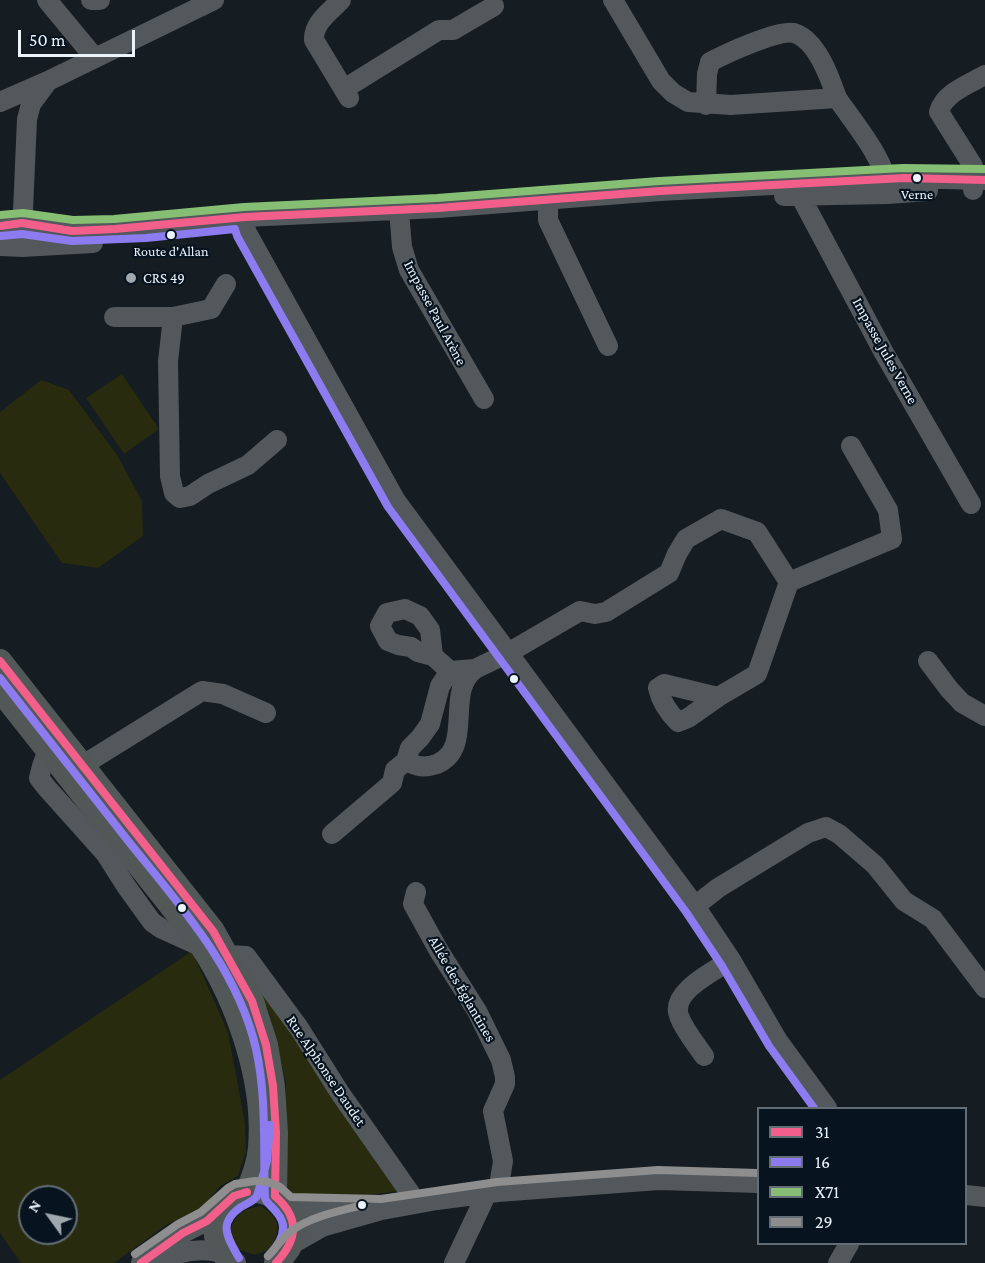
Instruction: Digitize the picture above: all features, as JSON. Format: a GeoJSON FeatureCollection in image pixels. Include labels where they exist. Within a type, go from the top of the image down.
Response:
{"type":"FeatureCollection","features":[{"type":"Feature","properties":{"kind":"main road"},"geometry":{"type":"LineString","coordinates":[[0,661],[213,931],[252,1001],[266,1046],[273,1086],[281,1202],[292,1219],[294,1232],[285,1255],[276,1263]]}},
{"type":"Feature","properties":{"kind":"main road"},"geometry":{"type":"LineString","coordinates":[[0,690],[204,948],[231,1002],[251,1061],[256,1089],[260,1147],[256,1169],[247,1192]]}},
{"type":"Feature","properties":{"kind":"main road"},"geometry":{"type":"LineString","coordinates":[[229,1260],[215,1231],[222,1209],[234,1197],[247,1192],[256,1191],[281,1202]]}},
{"type":"Feature","properties":{"kind":"street"},"geometry":{"type":"LineString","coordinates":[[47,0],[95,58]]}},
{"type":"Feature","properties":{"kind":"street"},"geometry":{"type":"LineString","coordinates":[[91,0],[100,0]]}},
{"type":"Feature","properties":{"kind":"street"},"geometry":{"type":"LineString","coordinates":[[27,119],[18,118],[0,101],[95,58],[180,9],[214,0]]}},
{"type":"Feature","properties":{"kind":"street"},"geometry":{"type":"LineString","coordinates":[[341,0],[320,22],[314,32],[314,40],[346,94],[439,30],[453,30],[494,6]]}},
{"type":"Feature","properties":{"kind":"street"},"geometry":{"type":"LineString","coordinates":[[613,0],[661,81],[673,93],[688,102],[730,105],[837,98]]}},
{"type":"Feature","properties":{"kind":"street"},"geometry":{"type":"LineString","coordinates":[[706,105],[707,74],[710,62],[780,33],[794,33],[806,41],[826,68],[837,98],[872,151],[888,186]]}},
{"type":"Feature","properties":{"kind":"street"},"geometry":{"type":"LineString","coordinates":[[0,226],[22,223],[72,231],[171,238],[246,224],[548,206],[660,196],[769,195],[801,189],[888,186],[917,191],[979,185],[973,166],[939,112],[941,104],[948,96],[985,75]]}},
{"type":"Feature","properties":{"kind":"street"},"geometry":{"type":"LineString","coordinates":[[22,247],[27,119],[31,104],[48,81]]}},
{"type":"Feature","properties":{"kind":"street"},"geometry":{"type":"LineString","coordinates":[[866,187],[872,151]]}},
{"type":"Feature","properties":{"kind":"street","name":"Impasse Jules Verne"},"geometry":{"type":"LineString","coordinates":[[801,189],[883,351],[971,504]]}},
{"type":"Feature","properties":{"kind":"street"},"geometry":{"type":"LineString","coordinates":[[548,206],[548,220],[608,346]]}},
{"type":"Feature","properties":{"kind":"street","name":"Impasse Paul Arène"},"geometry":{"type":"LineString","coordinates":[[399,216],[402,247],[409,270],[484,399]]}},
{"type":"Feature","properties":{"kind":"street"},"geometry":{"type":"LineString","coordinates":[[246,224],[396,501],[695,906],[778,1041],[826,1107]]}},
{"type":"Feature","properties":{"kind":"street"},"geometry":{"type":"LineString","coordinates":[[0,246],[22,247],[115,235]]}},
{"type":"Feature","properties":{"kind":"street"},"geometry":{"type":"LineString","coordinates":[[114,317],[173,317],[211,309],[226,284]]}},
{"type":"Feature","properties":{"kind":"street"},"geometry":{"type":"LineString","coordinates":[[173,317],[168,361],[170,476],[174,493],[180,498],[190,496],[208,484],[248,465],[277,440]]}},
{"type":"Feature","properties":{"kind":"street"},"geometry":{"type":"LineString","coordinates":[[718,697],[758,674],[789,582],[892,539],[888,510],[851,446]]}},
{"type":"Feature","properties":{"kind":"street"},"geometry":{"type":"LineString","coordinates":[[406,761],[417,767],[430,766],[444,760],[454,747],[459,725],[462,686],[475,669],[508,653],[580,611],[596,614],[606,612],[669,573],[686,539],[721,519],[757,532],[789,582]]}},
{"type":"Feature","properties":{"kind":"street"},"geometry":{"type":"LineString","coordinates":[[434,656],[450,671],[475,669]]}},
{"type":"Feature","properties":{"kind":"street"},"geometry":{"type":"LineString","coordinates":[[928,661],[962,703],[985,716]]}},
{"type":"Feature","properties":{"kind":"street"},"geometry":{"type":"LineString","coordinates":[[332,834],[392,783],[395,770],[406,761],[410,748],[430,724],[440,686],[450,671]]}},
{"type":"Feature","properties":{"kind":"street"},"geometry":{"type":"LineString","coordinates":[[83,765],[202,691],[223,694],[266,713]]}},
{"type":"Feature","properties":{"kind":"street"},"geometry":{"type":"LineString","coordinates":[[695,906],[718,888],[808,833],[826,827],[839,834],[875,865],[904,901],[933,919],[985,988]]}},
{"type":"Feature","properties":{"kind":"street","name":"Allée des Églantines"},"geometry":{"type":"LineString","coordinates":[[416,892],[413,904],[439,951],[477,1011],[501,1060],[505,1077],[505,1084],[493,1111],[503,1161],[493,1193],[454,1263]]}},
{"type":"Feature","properties":{"kind":"street","name":"Rue Alphonse Daudet"},"geometry":{"type":"LineString","coordinates":[[227,955],[246,956],[410,1193],[413,1204]]}},
{"type":"Feature","properties":{"kind":"street"},"geometry":{"type":"LineString","coordinates":[[704,1056],[678,1015],[677,1003],[684,992],[730,960]]}},
{"type":"Feature","properties":{"kind":"street"},"geometry":{"type":"LineString","coordinates":[[291,1244],[322,1227],[382,1210],[493,1193],[659,1180],[757,1183]]}},
{"type":"Feature","properties":{"kind":"street"},"geometry":{"type":"LineString","coordinates":[[967,1195],[985,1197]]}},
{"type":"Feature","properties":{"kind":"street"},"geometry":{"type":"LineString","coordinates":[[281,1202],[382,1210]]}},
{"type":"Feature","properties":{"kind":"street"},"geometry":{"type":"LineString","coordinates":[[141,1263],[222,1209]]}},
{"type":"Feature","properties":{"kind":"street"},"geometry":{"type":"LineString","coordinates":[[838,1263],[848,1245]]}},
{"type":"Feature","properties":{"kind":"street"},"geometry":{"type":"LineString","coordinates":[[155,1263],[189,1252],[208,1249],[229,1260]]}},
{"type":"Feature","properties":{"kind":"green space"},"geometry":{"type":"Polygon","coordinates":[[[122,374],[159,429],[124,454],[86,398],[122,374]]]}},
{"type":"Feature","properties":{"kind":"green space"},"geometry":{"type":"Polygon","coordinates":[[[41,380],[69,390],[117,455],[142,501],[143,536],[98,568],[62,563],[0,473],[0,412],[41,380]]]}},
{"type":"Feature","properties":{"kind":"green space"},"geometry":{"type":"Polygon","coordinates":[[[192,951],[228,1032],[245,1123],[246,1152],[238,1176],[220,1186],[202,1208],[166,1225],[114,1263],[21,1263],[0,1233],[0,1080],[192,951]]]}},
{"type":"Feature","properties":{"kind":"green space"},"geometry":{"type":"Polygon","coordinates":[[[251,971],[399,1191],[317,1202],[294,1198],[284,1181],[286,1083],[270,1015],[251,971]]]}},
{"type":"Feature","properties":{"kind":"green space"},"geometry":{"type":"Polygon","coordinates":[[[261,1206],[272,1215],[277,1229],[272,1248],[256,1255],[239,1250],[229,1235],[239,1214],[261,1206]]]}},
{"type":"Feature","properties":{"kind":"transit line","name":"X71"},"geometry":{"type":"LineString","coordinates":[[0,215],[23,213],[73,220],[114,219],[244,207],[437,198],[659,181],[903,168],[985,169]]}},
{"type":"Feature","properties":{"kind":"transit line","name":"31"},"geometry":{"type":"LineString","coordinates":[[0,226],[22,223],[72,231],[115,229],[245,217],[438,208],[660,191],[904,178],[985,180]]}},
{"type":"Feature","properties":{"kind":"transit line","name":"16"},"geometry":{"type":"LineString","coordinates":[[1,236],[22,234],[72,241],[146,238],[235,229],[388,507],[686,912],[722,966],[769,1046],[813,1107]]}},
{"type":"Feature","properties":{"kind":"transit line","name":"31"},"geometry":{"type":"LineString","coordinates":[[0,661],[213,931],[252,1001],[266,1045],[273,1086],[276,1133],[275,1196]]}},
{"type":"Feature","properties":{"kind":"transit line","name":"16"},"geometry":{"type":"LineString","coordinates":[[0,678],[186,914],[221,965],[236,992],[256,1049],[262,1086],[265,1198],[283,1224],[280,1241],[268,1256]]}},
{"type":"Feature","properties":{"kind":"transit line","name":"16"},"geometry":{"type":"LineString","coordinates":[[239,1258],[229,1238],[227,1226],[233,1213],[257,1196],[267,1161],[270,1125]]}},
{"type":"Feature","properties":{"kind":"transit line","name":"29"},"geometry":{"type":"LineString","coordinates":[[135,1254],[178,1224],[201,1212],[228,1188],[235,1184],[255,1181],[268,1182],[280,1187],[291,1197],[381,1199],[497,1182],[658,1170],[757,1173]]}},
{"type":"Feature","properties":{"kind":"transit line","name":"31"},"geometry":{"type":"LineString","coordinates":[[141,1263],[183,1233],[207,1221],[234,1196],[247,1192]]}},
{"type":"Feature","properties":{"kind":"transit line","name":"31"},"geometry":{"type":"LineString","coordinates":[[275,1196],[289,1212],[293,1229],[289,1246],[276,1263]]}},
{"type":"Feature","properties":{"kind":"transit line","name":"29"},"geometry":{"type":"LineString","coordinates":[[268,1256],[288,1234],[308,1221],[363,1205]]}},
{"type":"Feature","properties":{"kind":"place","name":"Verne"},"geometry":{"type":"Point","coordinates":[917,178]}},
{"type":"Feature","properties":{"kind":"place","name":"Route d'Allan"},"geometry":{"type":"Point","coordinates":[171,235]}},
{"type":"Feature","properties":{"kind":"place","name":"CRS 49"},"geometry":{"type":"Point","coordinates":[131,278]}}]}
